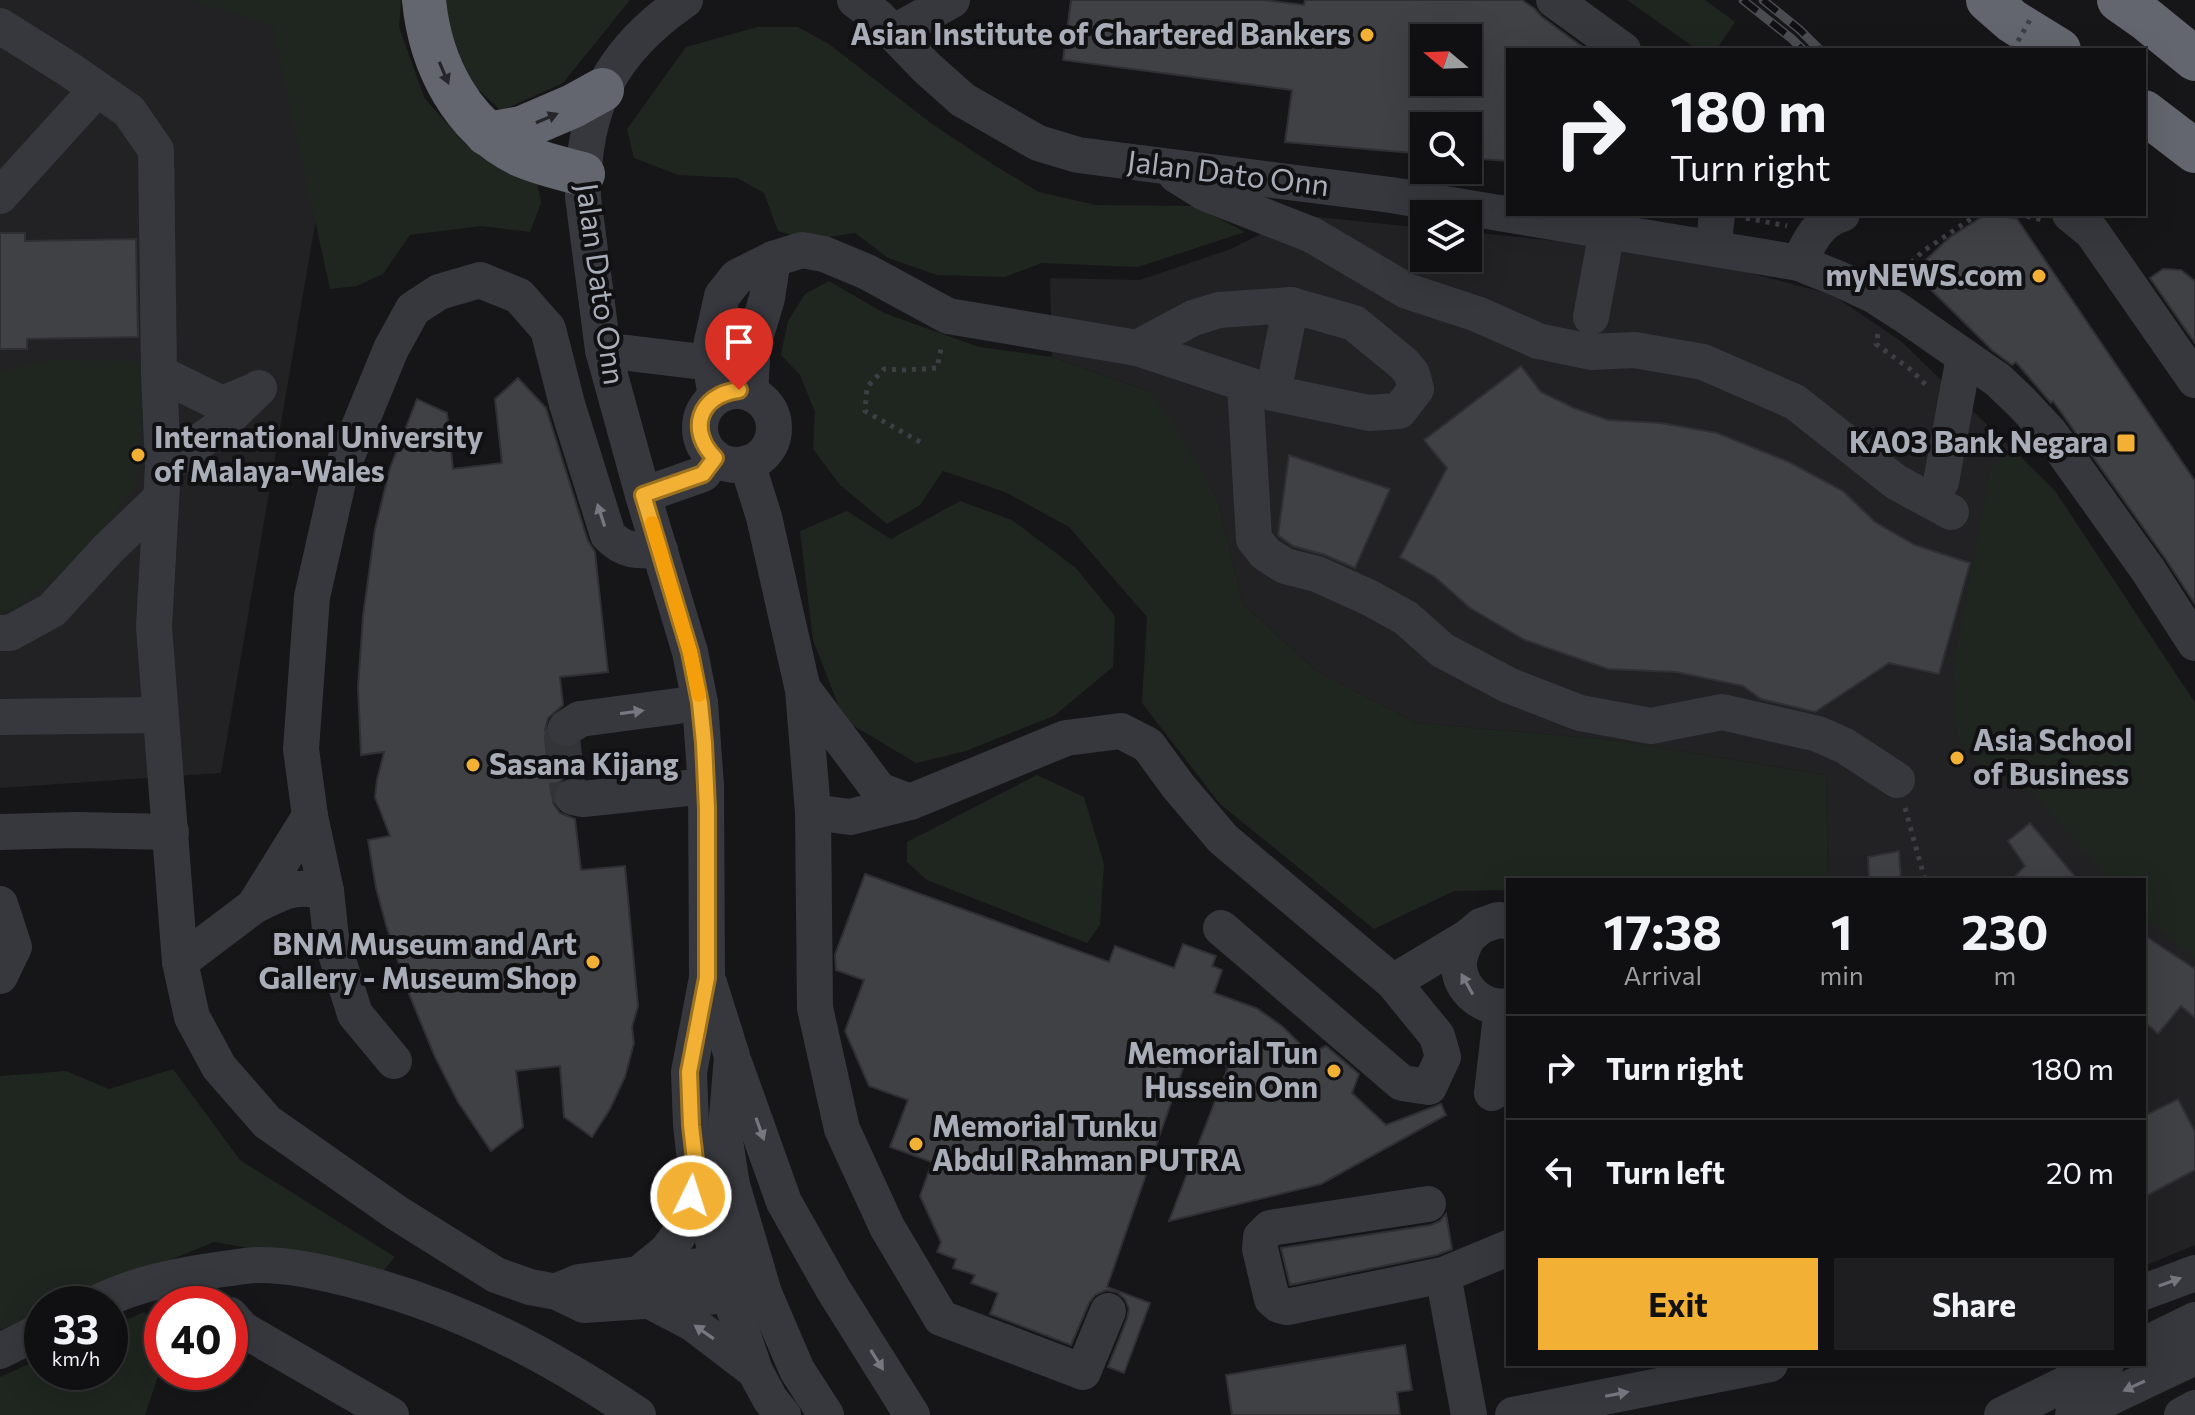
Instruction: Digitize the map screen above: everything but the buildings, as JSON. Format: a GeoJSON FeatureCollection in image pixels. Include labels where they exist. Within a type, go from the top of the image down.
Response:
{"type":"FeatureCollection","features":[{"type":"Feature","properties":{"kind":"highway"},"geometry":{"type":"LineString","coordinates":[[424,0],[431,40],[452,92],[466,113],[487,134],[521,155],[583,174]]}},
{"type":"Feature","properties":{"kind":"highway"},"geometry":{"type":"LineString","coordinates":[[1964,0],[2021,28]]}},
{"type":"Feature","properties":{"kind":"highway"},"geometry":{"type":"LineString","coordinates":[[2132,9],[2195,50]]}},
{"type":"Feature","properties":{"kind":"highway"},"geometry":{"type":"LineString","coordinates":[[2132,9],[2195,59]]}},
{"type":"Feature","properties":{"kind":"highway"},"geometry":{"type":"LineString","coordinates":[[487,134],[534,124],[602,90]]}},
{"type":"Feature","properties":{"kind":"highway"},"geometry":{"type":"LineString","coordinates":[[2146,106],[2195,138]]}},
{"type":"Feature","properties":{"kind":"highway"},"geometry":{"type":"LineString","coordinates":[[2146,114],[2195,151]]}},
{"type":"Feature","properties":{"kind":"street","name":"Jalan Dato Onn"},"geometry":{"type":"LineString","coordinates":[[685,0],[624,53],[602,90],[588,130],[583,174],[584,209],[603,350],[690,652],[700,703],[706,786],[707,978],[689,1072],[691,1125],[697,1178],[742,1278]]}},
{"type":"Feature","properties":{"kind":"street","name":"Jalan Dato Onn"},"geometry":{"type":"LineString","coordinates":[[855,0],[878,17],[963,100],[1038,143],[1078,155],[1391,195],[1506,214]]}},
{"type":"Feature","properties":{"kind":"street"},"geometry":{"type":"LineString","coordinates":[[893,33],[952,0]]}},
{"type":"Feature","properties":{"kind":"street"},"geometry":{"type":"LineString","coordinates":[[1554,0],[1620,48]]}},
{"type":"Feature","properties":{"kind":"street"},"geometry":{"type":"LineString","coordinates":[[0,26],[129,111],[156,150],[162,483],[154,627],[160,715],[180,962],[192,1017],[219,1067],[267,1122],[397,1213],[496,1275],[530,1287],[557,1292],[584,1305],[644,1287],[742,1278]]}},
{"type":"Feature","properties":{"kind":"street"},"geometry":{"type":"LineString","coordinates":[[0,196],[97,89]]}},
{"type":"Feature","properties":{"kind":"street"},"geometry":{"type":"LineString","coordinates":[[1161,166],[1205,193],[1312,235],[1407,291],[1477,314],[1538,341],[1591,352],[1635,350],[1703,362],[1795,402],[1896,482],[1946,497],[1964,357]]}},
{"type":"Feature","properties":{"kind":"street","name":"Jalan Dato Onn"},"geometry":{"type":"LineString","coordinates":[[1517,216],[1607,231],[1716,232],[1875,296],[1998,380],[2050,433],[2148,570],[2195,643]]}},
{"type":"Feature","properties":{"kind":"street"},"geometry":{"type":"LineString","coordinates":[[1799,263],[1817,229],[1835,216]]}},
{"type":"Feature","properties":{"kind":"street"},"geometry":{"type":"LineString","coordinates":[[2072,216],[2092,232],[2195,380]]}},
{"type":"Feature","properties":{"kind":"street"},"geometry":{"type":"LineString","coordinates":[[1591,317],[1607,231]]}},
{"type":"Feature","properties":{"kind":"street"},"geometry":{"type":"LineString","coordinates":[[643,495],[731,461],[762,456],[770,446],[773,421],[769,409],[709,355],[722,296],[737,277],[773,259],[802,250],[824,254],[867,272],[948,316],[1137,348],[1259,388],[1369,413],[1399,411],[1416,389],[1412,374],[1404,364],[1354,323],[1291,305],[1219,310],[1193,318],[1137,348]]}},
{"type":"Feature","properties":{"kind":"street"},"geometry":{"type":"LineString","coordinates":[[394,1061],[355,1014],[331,938],[326,891],[310,816],[301,749],[312,597],[340,473],[391,349],[413,309],[439,292],[480,280],[519,296],[548,329],[567,404],[608,535],[617,545],[637,551],[660,550]]}},
{"type":"Feature","properties":{"kind":"street"},"geometry":{"type":"LineString","coordinates":[[1291,305],[1259,388],[1254,539],[1266,554],[1285,566],[1317,574],[1370,598],[1406,618],[1442,650],[1508,685],[1580,713],[1651,726],[1722,712],[1818,734],[1845,746],[1897,780]]}},
{"type":"Feature","properties":{"kind":"street"},"geometry":{"type":"LineString","coordinates":[[603,350],[732,378]]}},
{"type":"Feature","properties":{"kind":"street"},"geometry":{"type":"LineString","coordinates":[[0,633],[10,633],[52,610],[162,483],[259,388],[222,404],[159,373]]}},
{"type":"Feature","properties":{"kind":"street"},"geometry":{"type":"LineString","coordinates":[[732,378],[702,415],[700,438],[706,449],[731,461],[764,517],[803,690],[813,812],[815,1008],[842,1129],[887,1227],[941,1318],[1083,1372],[1108,1311]]}},
{"type":"Feature","properties":{"kind":"street"},"geometry":{"type":"LineString","coordinates":[[567,404],[615,392]]}},
{"type":"Feature","properties":{"kind":"street"},"geometry":{"type":"LineString","coordinates":[[108,549],[158,573]]}},
{"type":"Feature","properties":{"kind":"street"},"geometry":{"type":"LineString","coordinates":[[803,690],[879,790],[910,802]]}},
{"type":"Feature","properties":{"kind":"street"},"geometry":{"type":"LineString","coordinates":[[566,728],[580,719],[700,703]]}},
{"type":"Feature","properties":{"kind":"street"},"geometry":{"type":"LineString","coordinates":[[0,717],[160,715]]}},
{"type":"Feature","properties":{"kind":"street"},"geometry":{"type":"LineString","coordinates":[[813,812],[850,817],[910,802],[1066,738],[1121,731],[1148,745],[1202,818],[1223,839],[1393,982],[1437,1036],[1443,1057],[1429,1087],[1402,1083],[1221,928]]}},
{"type":"Feature","properties":{"kind":"street"},"geometry":{"type":"LineString","coordinates":[[573,797],[583,799],[706,786]]}},
{"type":"Feature","properties":{"kind":"street"},"geometry":{"type":"LineString","coordinates":[[254,906],[310,816]]}},
{"type":"Feature","properties":{"kind":"street"},"geometry":{"type":"LineString","coordinates":[[0,832],[63,829],[171,832]]}},
{"type":"Feature","properties":{"kind":"street"},"geometry":{"type":"LineString","coordinates":[[180,962],[254,906],[282,892],[301,887],[326,891]]}},
{"type":"Feature","properties":{"kind":"street"},"geometry":{"type":"LineString","coordinates":[[0,904],[14,947],[0,976]]}},
{"type":"Feature","properties":{"kind":"street"},"geometry":{"type":"LineString","coordinates":[[1393,982],[1481,926],[1498,920],[1506,921]]}},
{"type":"Feature","properties":{"kind":"street"},"geometry":{"type":"LineString","coordinates":[[1468,937],[1460,951],[1459,967],[1463,983],[1473,996],[1486,1004],[1505,1006],[1492,1093]]}},
{"type":"Feature","properties":{"kind":"street","name":"Jalan Dato Onn"},"geometry":{"type":"LineString","coordinates":[[707,978],[732,1056],[725,1141],[742,1278]]}},
{"type":"Feature","properties":{"kind":"street"},"geometry":{"type":"LineString","coordinates":[[732,1056],[784,1202],[833,1289],[912,1415]]}},
{"type":"Feature","properties":{"kind":"street"},"geometry":{"type":"LineString","coordinates":[[644,1287],[678,1236],[697,1178]]}},
{"type":"Feature","properties":{"kind":"street"},"geometry":{"type":"LineString","coordinates":[[1428,1204],[1270,1228],[1261,1237],[1260,1249],[1272,1299],[1287,1307],[1443,1275],[1506,1249]]}},
{"type":"Feature","properties":{"kind":"street"},"geometry":{"type":"LineString","coordinates":[[128,1290],[179,1275],[257,1265],[321,1271],[393,1291],[471,1320],[534,1350],[638,1415]]}},
{"type":"Feature","properties":{"kind":"street"},"geometry":{"type":"LineString","coordinates":[[194,1273],[205,1286]]}},
{"type":"Feature","properties":{"kind":"street"},"geometry":{"type":"LineString","coordinates":[[2146,1291],[2195,1273]]}},
{"type":"Feature","properties":{"kind":"street"},"geometry":{"type":"LineString","coordinates":[[1443,1275],[1469,1415]]}},
{"type":"Feature","properties":{"kind":"street"},"geometry":{"type":"LineString","coordinates":[[742,1278],[769,1400]]}},
{"type":"Feature","properties":{"kind":"street"},"geometry":{"type":"LineString","coordinates":[[742,1278],[826,1415]]}},
{"type":"Feature","properties":{"kind":"street"},"geometry":{"type":"LineString","coordinates":[[644,1287],[692,1323],[769,1400]]}},
{"type":"Feature","properties":{"kind":"street"},"geometry":{"type":"LineString","coordinates":[[2146,1344],[2195,1320]]}},
{"type":"Feature","properties":{"kind":"street"},"geometry":{"type":"LineString","coordinates":[[248,1332],[391,1415]]}},
{"type":"Feature","properties":{"kind":"street"},"geometry":{"type":"LineString","coordinates":[[0,1351],[24,1339]]}},
{"type":"Feature","properties":{"kind":"street"},"geometry":{"type":"LineString","coordinates":[[2073,1415],[2195,1357]]}},
{"type":"Feature","properties":{"kind":"street"},"geometry":{"type":"LineString","coordinates":[[1513,1415],[1760,1366]]}},
{"type":"Feature","properties":{"kind":"street"},"geometry":{"type":"LineString","coordinates":[[2002,1415],[2102,1366]]}},
{"type":"Feature","properties":{"kind":"street"},"geometry":{"type":"LineString","coordinates":[[2182,1415],[2195,1408]]}},
{"type":"Feature","properties":{"kind":"path"},"geometry":{"type":"LineString","coordinates":[[1907,287],[1896,278],[1922,252],[1975,216]]}},
{"type":"Feature","properties":{"kind":"path"},"geometry":{"type":"LineString","coordinates":[[920,442],[865,411],[867,387],[884,369],[937,368],[948,316]]}},
{"type":"Feature","properties":{"kind":"path"},"geometry":{"type":"LineString","coordinates":[[1878,334],[1876,344],[1910,369],[1936,395]]}},
{"type":"Feature","properties":{"kind":"path"},"geometry":{"type":"LineString","coordinates":[[1897,780],[1924,878]]}},
{"type":"Feature","properties":{"kind":"shaded area","name":"International University of Malaya-Wales"},"geometry":{"type":"Polygon","coordinates":[[[0,0],[289,0],[330,137],[221,773],[0,788],[0,0]]]}},
{"type":"Feature","properties":{"kind":"shaded area"},"geometry":{"type":"Polygon","coordinates":[[[188,0],[401,0],[399,27],[425,99],[454,131],[537,181],[541,203],[530,232],[481,226],[410,235],[383,274],[357,286],[330,289],[272,25],[188,0]]]}},
{"type":"Feature","properties":{"kind":"shaded area"},"geometry":{"type":"Polygon","coordinates":[[[442,0],[630,0],[563,83],[501,111],[459,71],[442,0]]]}},
{"type":"Feature","properties":{"kind":"shaded area"},"geometry":{"type":"Polygon","coordinates":[[[1627,0],[1705,0],[1735,22],[1717,48],[1695,48],[1627,0]]]}},
{"type":"Feature","properties":{"kind":"shaded area"},"geometry":{"type":"Polygon","coordinates":[[[757,27],[798,27],[829,44],[932,124],[1039,192],[1096,205],[1195,206],[1245,232],[1138,267],[1042,263],[1005,277],[937,275],[888,258],[855,233],[808,240],[778,231],[764,193],[737,178],[678,175],[634,158],[627,129],[686,47],[757,27]]]}},
{"type":"Feature","properties":{"kind":"shaded area","name":"Asia School of Business"},"geometry":{"type":"Polygon","coordinates":[[[1298,215],[1410,227],[1410,272],[1482,272],[1482,233],[1617,247],[1739,270],[1833,295],[1902,342],[2055,491],[2195,703],[2195,1245],[2146,1265],[2146,878],[1828,878],[1826,775],[1612,740],[1417,723],[1318,672],[1243,604],[1217,499],[1151,392],[1052,357],[1050,278],[1140,280],[1231,249],[1298,215]]]}},
{"type":"Feature","properties":{"kind":"shaded area"},"geometry":{"type":"Polygon","coordinates":[[[829,281],[884,313],[979,347],[1052,357],[1151,392],[1176,427],[1217,499],[1243,604],[1318,672],[1417,723],[1612,740],[1826,775],[1828,878],[1506,878],[1506,890],[1454,891],[1374,929],[1220,804],[1142,703],[1147,617],[1069,527],[1005,492],[943,471],[920,505],[887,524],[840,485],[813,449],[815,412],[800,375],[781,355],[788,321],[805,294],[829,281]]]}},
{"type":"Feature","properties":{"kind":"shaded area"},"geometry":{"type":"Polygon","coordinates":[[[49,360],[148,361],[136,485],[84,554],[16,608],[0,612],[0,371],[49,360]]]}},
{"type":"Feature","properties":{"kind":"shaded area"},"geometry":{"type":"Polygon","coordinates":[[[2013,449],[2055,491],[2195,703],[2195,959],[2146,920],[2146,878],[2108,878],[2032,793],[1992,776],[1958,742],[1953,669],[1991,466],[2013,449]]]}},
{"type":"Feature","properties":{"kind":"shaded area"},"geometry":{"type":"Polygon","coordinates":[[[960,501],[1012,520],[1076,568],[1115,616],[1113,667],[1054,716],[966,751],[916,763],[844,720],[813,640],[800,531],[847,511],[891,539],[960,501]]]}},
{"type":"Feature","properties":{"kind":"shaded area"},"geometry":{"type":"Polygon","coordinates":[[[1037,775],[1084,797],[1104,864],[1100,925],[1087,943],[927,880],[907,862],[907,842],[1037,775]]]}},
{"type":"Feature","properties":{"kind":"shaded area"},"geometry":{"type":"Polygon","coordinates":[[[173,1069],[240,1160],[395,1257],[383,1271],[214,1242],[107,1286],[24,1286],[24,1320],[0,1330],[0,1076],[66,1071],[109,1089],[173,1069]]]}},
{"type":"Feature","properties":{"kind":"shaded area"},"geometry":{"type":"Polygon","coordinates":[[[144,1312],[144,1390],[153,1390],[145,1415],[0,1415],[0,1377],[24,1366],[24,1390],[128,1390],[128,1319],[144,1312]]]}},
{"type":"Feature","properties":{"kind":"tunnel"},"geometry":{"type":"LineString","coordinates":[[566,728],[562,738],[568,791],[573,797]]}},
{"type":"Feature","properties":{"kind":"railway"},"geometry":{"type":"LineString","coordinates":[[1743,0],[1801,48]]}},
{"type":"Feature","properties":{"kind":"railway"},"geometry":{"type":"LineString","coordinates":[[1763,0],[1818,48]]}},
{"type":"Feature","properties":{"kind":"slow traffic"},"geometry":{"type":"LineString","coordinates":[[652,523],[690,652],[699,695]]}},
{"type":"Feature","properties":{"kind":"place","name":"Asian Institute of Chartered Bankers"},"geometry":{"type":"Point","coordinates":[1367,35]}},
{"type":"Feature","properties":{"kind":"place","name":"myNEWS.com"},"geometry":{"type":"Point","coordinates":[2039,276]}},
{"type":"Feature","properties":{"kind":"place","name":"KA03 Bank Negara"},"geometry":{"type":"Point","coordinates":[2126,443]}},
{"type":"Feature","properties":{"kind":"place","name":"International University of Malaya-Wales"},"geometry":{"type":"Point","coordinates":[138,455]}},
{"type":"Feature","properties":{"kind":"place","name":"Asia School of Business"},"geometry":{"type":"Point","coordinates":[1957,758]}},
{"type":"Feature","properties":{"kind":"place","name":"Sasana Kijang"},"geometry":{"type":"Point","coordinates":[473,765]}},
{"type":"Feature","properties":{"kind":"place","name":"BNM Museum and Art Gallery - Museum Shop"},"geometry":{"type":"Point","coordinates":[593,962]}},
{"type":"Feature","properties":{"kind":"place","name":"Memorial Tun Hussein Onn"},"geometry":{"type":"Point","coordinates":[1334,1071]}},
{"type":"Feature","properties":{"kind":"place","name":"Memorial Tunku Abdul Rahman PUTRA"},"geometry":{"type":"Point","coordinates":[916,1144]}},
{"type":"Feature","properties":{"kind":"route"},"geometry":{"type":"LineString","coordinates":[[691,1196],[697,1178],[689,1072],[707,978],[704,743],[690,652],[643,495],[703,474],[715,458],[700,438],[702,415],[716,397],[739,390]]}}]}
